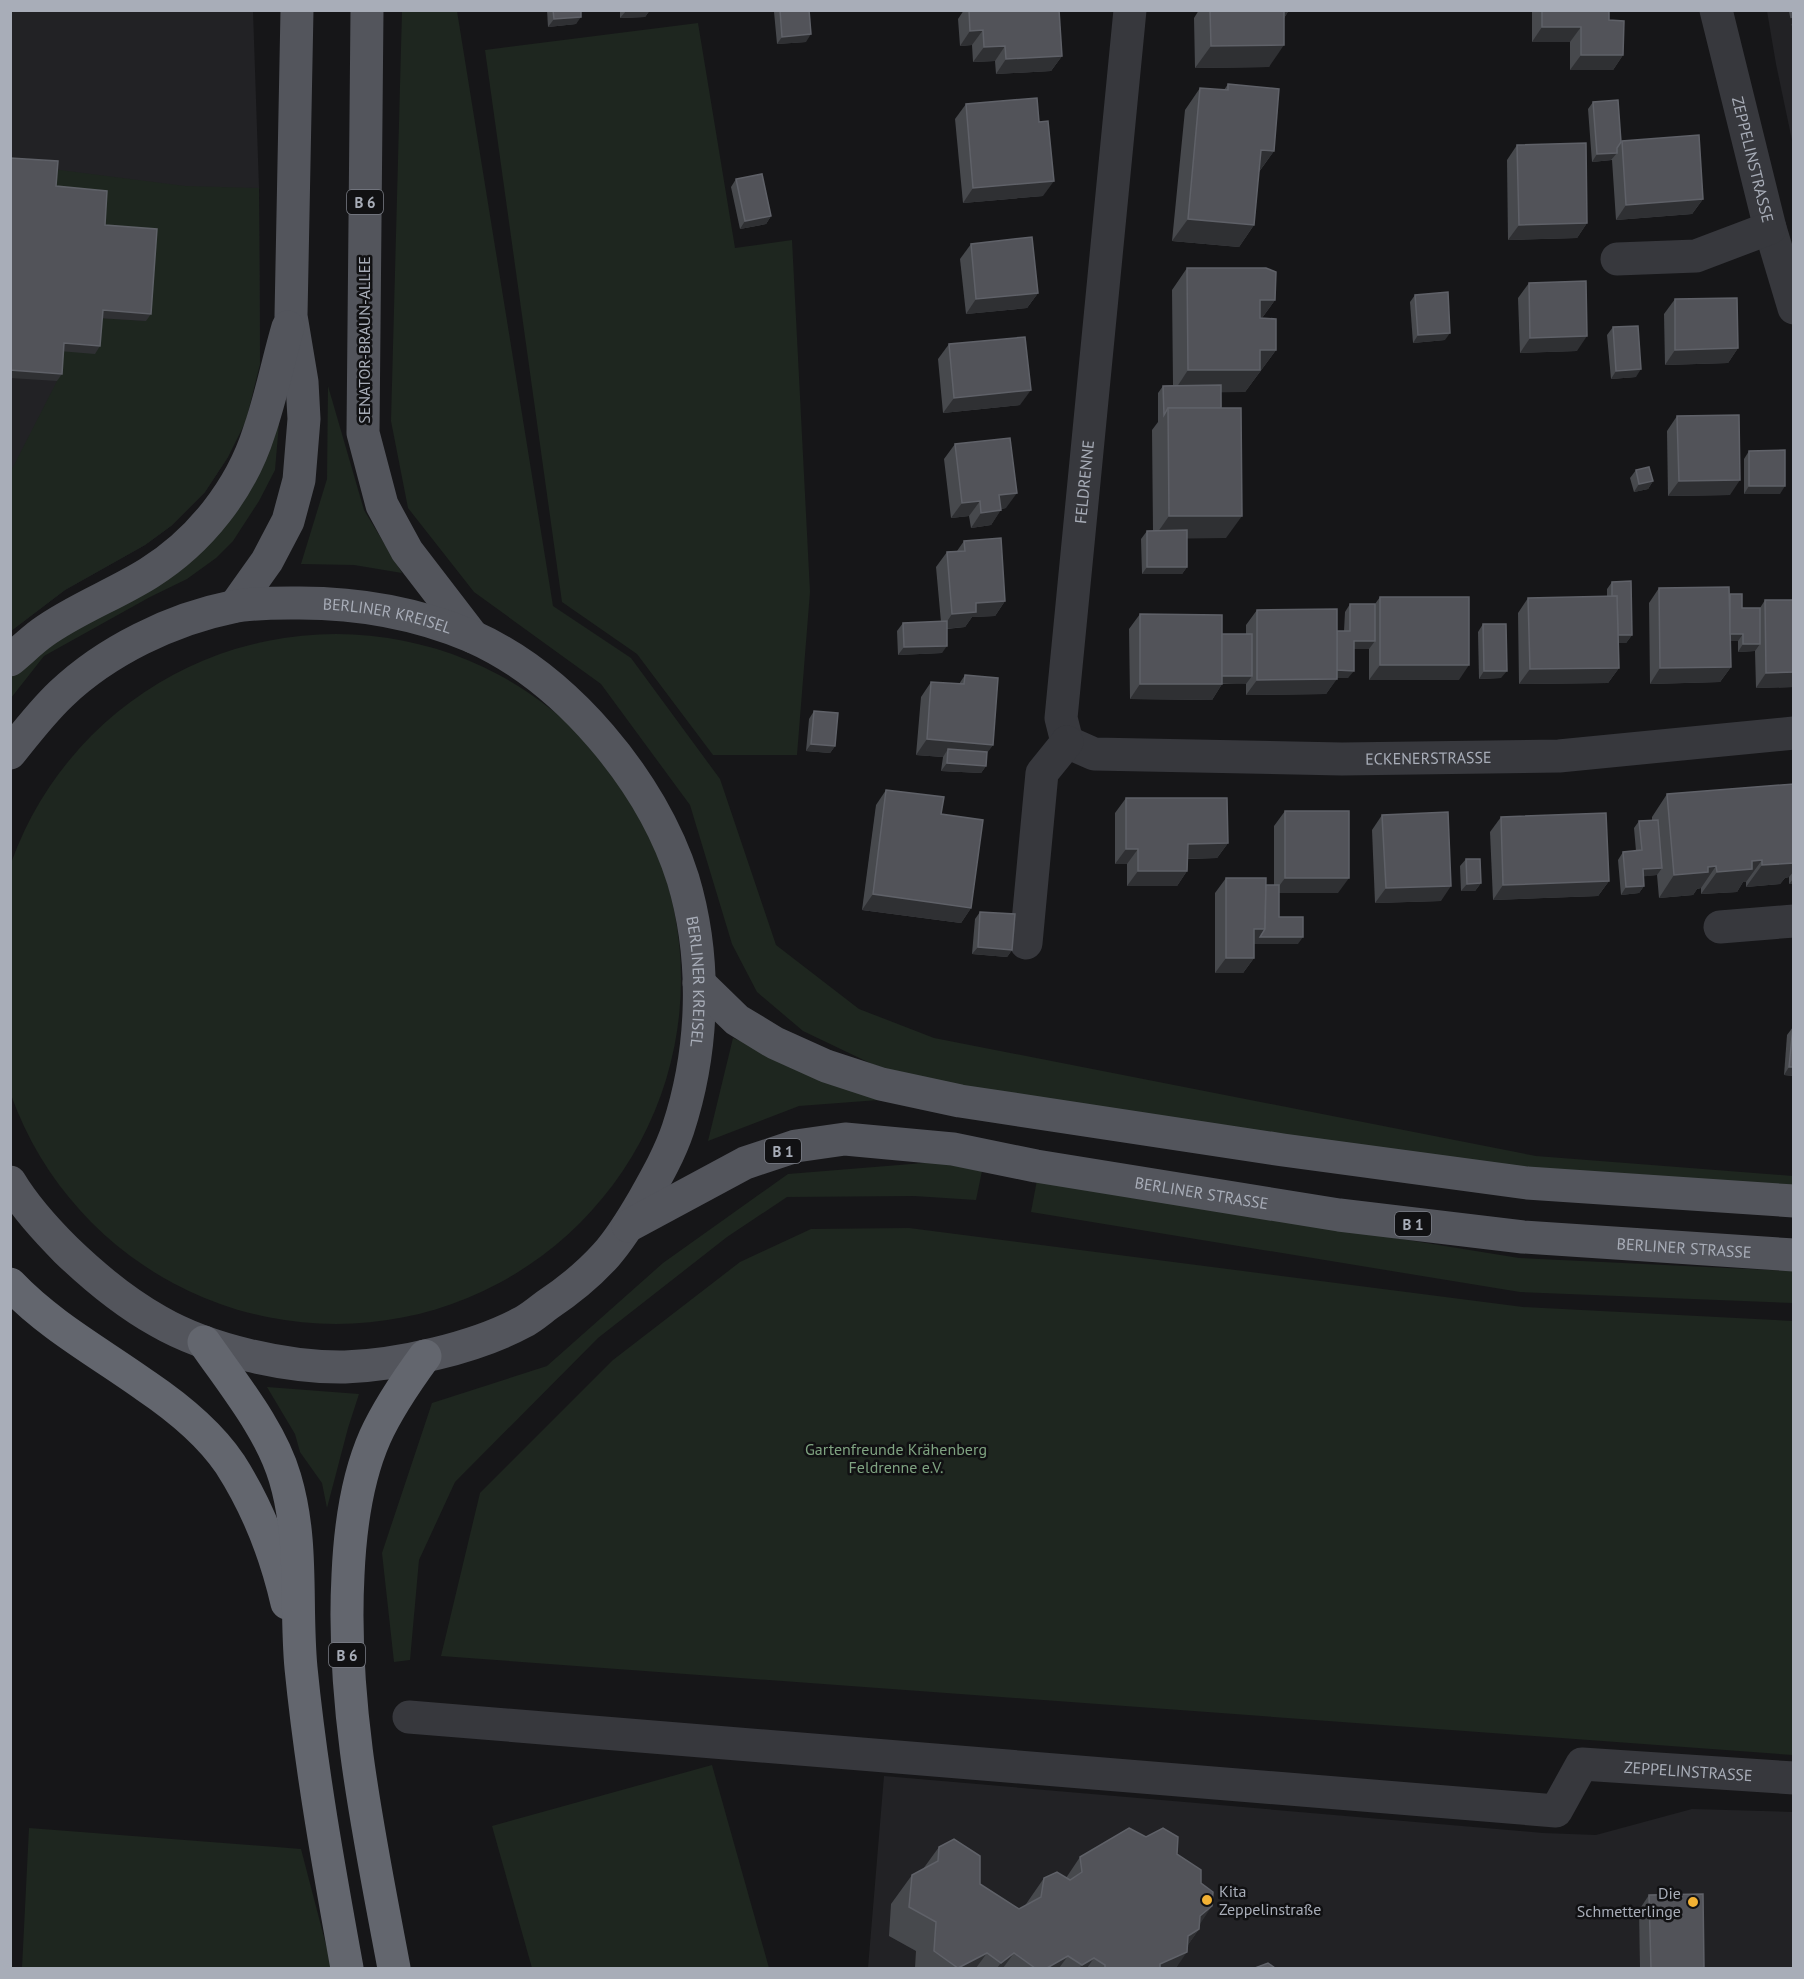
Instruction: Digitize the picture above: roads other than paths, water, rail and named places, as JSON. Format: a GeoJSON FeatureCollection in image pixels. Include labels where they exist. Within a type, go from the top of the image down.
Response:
{"type":"FeatureCollection","features":[{"type":"Feature","properties":{"kind":"highway"},"geometry":{"type":"LineString","coordinates":[[10,1284],[51,1322],[173,1405],[229,1462],[268,1539],[283,1583],[301,1664]]}},
{"type":"Feature","properties":{"kind":"highway"},"geometry":{"type":"LineString","coordinates":[[204,1342],[268,1436],[285,1477],[294,1515],[299,1572],[301,1664],[308,1737],[347,1968]]}},
{"type":"Feature","properties":{"kind":"highway","name":"B 6"},"geometry":{"type":"LineString","coordinates":[[394,1968],[354,1734],[347,1663],[346,1605],[349,1550],[355,1506],[365,1466],[375,1437],[400,1390],[425,1356]]}},
{"type":"Feature","properties":{"kind":"main road"},"geometry":{"type":"LineString","coordinates":[[235,606],[267,561],[288,521],[299,480],[304,419],[302,382],[291,316],[297,10]]}},
{"type":"Feature","properties":{"kind":"main road","name":"SENATOR-BRAUN-ALLEE"},"geometry":{"type":"LineString","coordinates":[[367,10],[363,433],[382,505],[392,524],[407,551],[473,637]]}},
{"type":"Feature","properties":{"kind":"main road"},"geometry":{"type":"LineString","coordinates":[[10,660],[42,633],[83,608],[150,573],[185,546],[206,524],[230,493],[246,466],[260,432],[291,316]]}},
{"type":"Feature","properties":{"kind":"main road","name":"BERLINER KREISEL"},"geometry":{"type":"LineString","coordinates":[[10,753],[55,700],[90,670],[152,633],[189,619],[235,606],[326,602],[375,608],[424,619],[473,637],[520,664],[563,698],[603,737],[634,779],[662,828],[682,878],[693,920],[699,983],[698,1039],[691,1083],[677,1131],[658,1175],[628,1226],[605,1255],[568,1291],[523,1322],[480,1340],[425,1356],[377,1366],[320,1367],[265,1359],[204,1342],[161,1323],[119,1297],[82,1266],[46,1230],[10,1182]]}},
{"type":"Feature","properties":{"kind":"main road"},"geometry":{"type":"LineString","coordinates":[[699,983],[737,1020],[775,1043],[826,1066],[881,1084],[960,1101],[1283,1150],[1527,1183],[1794,1201]]}},
{"type":"Feature","properties":{"kind":"main road","name":"BERLINER STRASSE"},"geometry":{"type":"LineString","coordinates":[[628,1226],[745,1162],[796,1146],[845,1139],[953,1149],[1036,1166],[1339,1215],[1523,1237],[1794,1255]]}},
{"type":"Feature","properties":{"kind":"street","name":"FELDRENNE"},"geometry":{"type":"LineString","coordinates":[[1067,742],[1061,718],[1130,10]]}},
{"type":"Feature","properties":{"kind":"street","name":"ZEPPELINSTRASSE"},"geometry":{"type":"LineString","coordinates":[[1716,10],[1770,228],[1794,308]]}},
{"type":"Feature","properties":{"kind":"street"},"geometry":{"type":"LineString","coordinates":[[1617,259],[1696,256],[1770,228]]}},
{"type":"Feature","properties":{"kind":"street","name":"ECKENERSTRASSE"},"geometry":{"type":"LineString","coordinates":[[1067,742],[1094,754],[1342,759],[1559,756],[1794,733]]}},
{"type":"Feature","properties":{"kind":"street"},"geometry":{"type":"LineString","coordinates":[[1026,943],[1042,773],[1067,742]]}},
{"type":"Feature","properties":{"kind":"street"},"geometry":{"type":"LineString","coordinates":[[1720,927],[1794,921]]}},
{"type":"Feature","properties":{"kind":"street","name":"ZEPPELINSTRASSE"},"geometry":{"type":"LineString","coordinates":[[409,1717],[1556,1811],[1582,1764],[1794,1778]]}},
{"type":"Feature","properties":{"kind":"railway"},"geometry":{"type":"LineString","coordinates":[[1791,10],[1794,25]]}},
{"type":"Feature","properties":{"kind":"place","name":"Kita Zeppelinstraße"},"geometry":{"type":"Point","coordinates":[1207,1900]}},
{"type":"Feature","properties":{"kind":"place","name":"Die Schmetterlinge"},"geometry":{"type":"Point","coordinates":[1693,1902]}},
{"type":"Feature","properties":{"kind":"park label","name":"Gartenfreunde Krähenberg Feldrenne e.V."},"geometry":{"type":"Point","coordinates":[896,1458]}}]}
